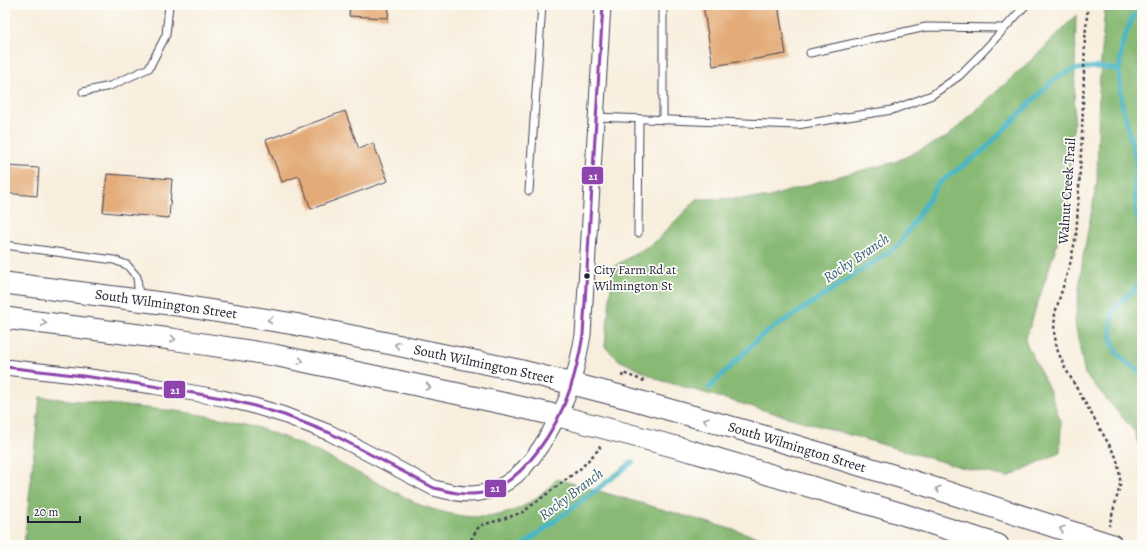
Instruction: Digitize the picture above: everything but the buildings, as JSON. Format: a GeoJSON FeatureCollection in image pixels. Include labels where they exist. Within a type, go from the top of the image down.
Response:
{"type":"FeatureCollection","features":[{"type":"Feature","properties":{"kind":"main road","name":"South Wilmington Street"},"geometry":{"type":"LineString","coordinates":[[5,283],[177,305],[294,324],[518,370],[624,396],[909,480],[1110,536]]}},
{"type":"Feature","properties":{"kind":"main road"},"geometry":{"type":"LineString","coordinates":[[5,318],[171,339],[274,355],[505,403],[692,451],[899,513],[998,545]]}},
{"type":"Feature","properties":{"kind":"street"},"geometry":{"type":"LineString","coordinates":[[5,367],[83,376],[222,398],[284,415],[330,434],[434,488],[468,494],[487,491],[504,485],[518,475],[532,460],[559,416],[572,383],[579,359],[583,335],[603,5]]}},
{"type":"Feature","properties":{"kind":"lane"},"geometry":{"type":"LineString","coordinates":[[83,92],[110,86],[149,68],[166,35],[169,5]]}},
{"type":"Feature","properties":{"kind":"lane"},"geometry":{"type":"LineString","coordinates":[[529,191],[542,5]]}},
{"type":"Feature","properties":{"kind":"lane"},"geometry":{"type":"LineString","coordinates":[[663,5],[664,120]]}},
{"type":"Feature","properties":{"kind":"lane"},"geometry":{"type":"LineString","coordinates":[[596,118],[798,125],[892,110],[932,95],[960,76],[1026,5]]}},
{"type":"Feature","properties":{"kind":"lane"},"geometry":{"type":"LineString","coordinates":[[810,52],[926,27],[1004,28]]}},
{"type":"Feature","properties":{"kind":"lane"},"geometry":{"type":"LineString","coordinates":[[638,233],[639,119]]}},
{"type":"Feature","properties":{"kind":"lane"},"geometry":{"type":"LineString","coordinates":[[5,245],[114,260],[127,265],[136,277],[140,300]]}},
{"type":"Feature","properties":{"kind":"path","name":"Walnut Creek Trail"},"geometry":{"type":"LineString","coordinates":[[1088,5],[1085,38],[1076,236],[1070,264],[1055,313],[1054,331],[1057,349],[1064,366],[1116,457],[1118,464],[1120,486],[1110,536]]}},
{"type":"Feature","properties":{"kind":"path"},"geometry":{"type":"LineString","coordinates":[[468,545],[482,525],[523,512],[580,469],[600,448],[599,440]]}},
{"type":"Feature","properties":{"kind":"green space"},"geometry":{"type":"Polygon","coordinates":[[[1105,5],[1142,5],[1142,457],[1135,432],[1085,374],[1075,323],[1083,257],[1097,183],[1099,90],[1105,5]]]}},
{"type":"Feature","properties":{"kind":"green space"},"geometry":{"type":"Polygon","coordinates":[[[1076,15],[1074,121],[1067,214],[1025,341],[1049,389],[1061,423],[1060,452],[1008,477],[964,468],[660,380],[619,360],[605,347],[613,267],[655,242],[697,199],[767,198],[820,181],[895,162],[947,137],[1042,50],[1076,15]]]}},
{"type":"Feature","properties":{"kind":"green space"},"geometry":{"type":"Polygon","coordinates":[[[40,397],[184,412],[225,419],[253,426],[314,450],[420,505],[458,515],[476,517],[493,516],[510,512],[526,505],[542,494],[557,479],[786,545],[24,545],[40,397]]]}},
{"type":"Feature","properties":{"kind":"waterway"},"geometry":{"type":"LineString","coordinates":[[1142,6],[1132,19],[1123,41],[1119,70],[1122,104],[1136,160],[1136,209],[1139,225],[1142,230]]}},
{"type":"Feature","properties":{"kind":"waterway","name":"Rocky Branch"},"geometry":{"type":"LineString","coordinates":[[709,388],[761,336],[899,245],[939,183],[983,151],[1047,86],[1061,75],[1073,70],[1097,67],[1119,70]]}},
{"type":"Feature","properties":{"kind":"waterway"},"geometry":{"type":"LineString","coordinates":[[1142,278],[1137,287],[1119,303],[1114,310],[1111,326],[1112,342],[1118,354],[1128,364],[1142,372]]}},
{"type":"Feature","properties":{"kind":"waterway","name":"Rocky Branch"},"geometry":{"type":"LineString","coordinates":[[523,545],[633,462]]}},
{"type":"Feature","properties":{"kind":"transit line","name":"21"},"geometry":{"type":"LineString","coordinates":[[5,367],[153,386],[222,398],[251,405],[284,415],[330,433],[434,488],[452,492],[464,494],[482,493],[497,487],[512,478],[537,452],[557,420],[572,382],[583,335],[603,5]]}},
{"type":"Feature","properties":{"kind":"place","name":"City Farm Rd at Wilmington St"},"geometry":{"type":"Point","coordinates":[587,276]}}]}
